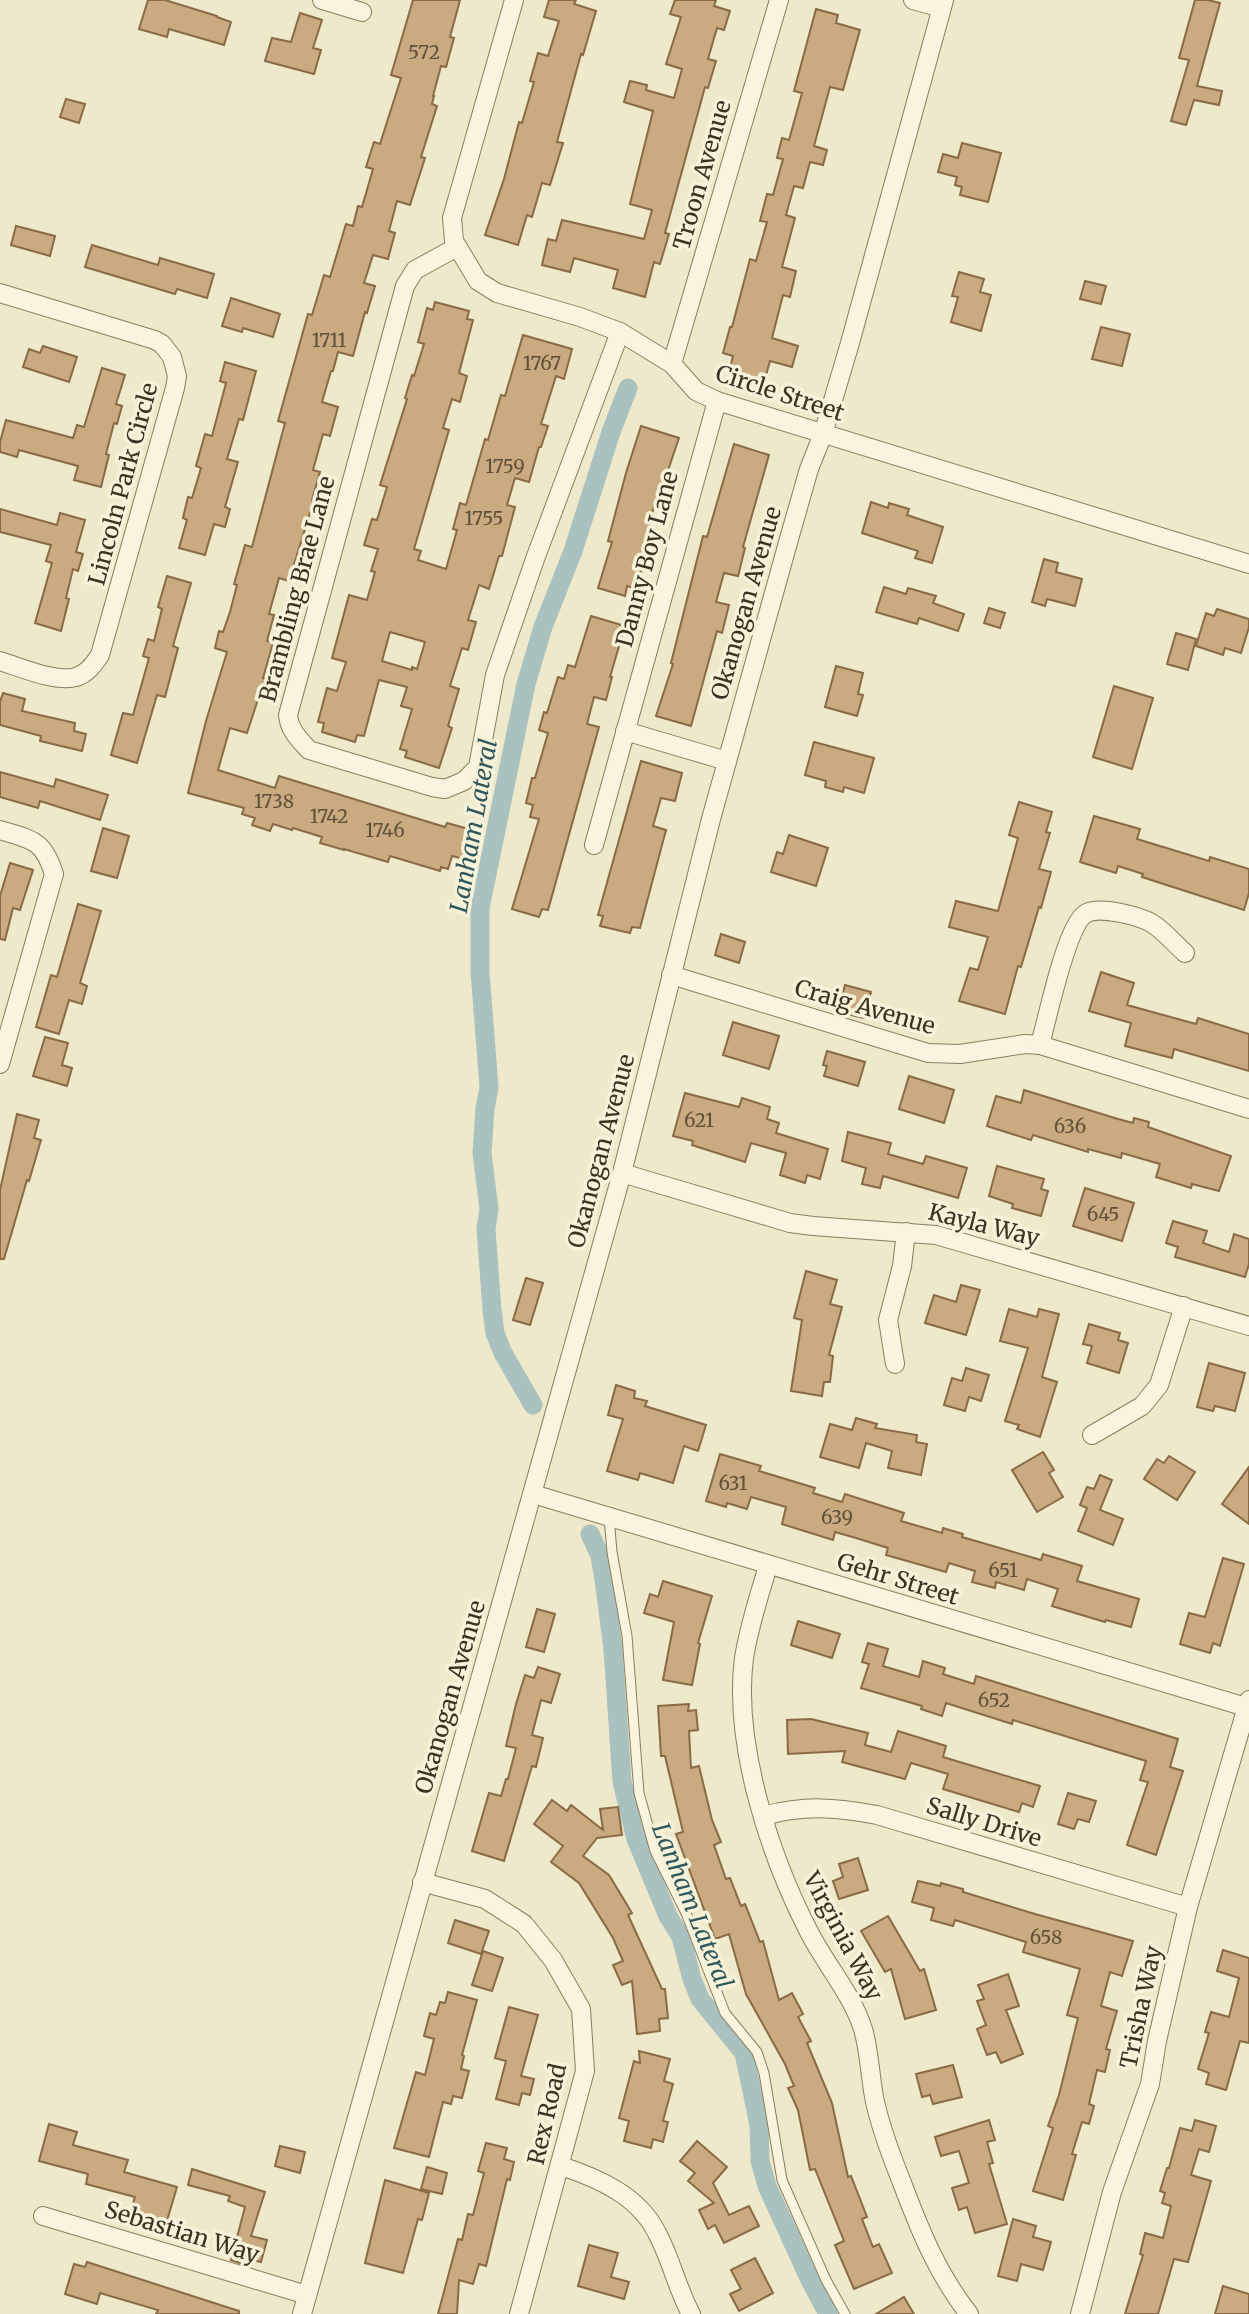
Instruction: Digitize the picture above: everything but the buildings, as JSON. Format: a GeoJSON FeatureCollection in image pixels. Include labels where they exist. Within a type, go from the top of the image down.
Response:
{"type":"FeatureCollection","features":[{"type":"Feature","properties":{"kind":"street"},"geometry":{"type":"LineString","coordinates":[[322,0],[362,12]]}},
{"type":"Feature","properties":{"kind":"street","name":"Circle Street"},"geometry":{"type":"LineString","coordinates":[[514,0],[452,218],[454,241],[478,281],[497,293],[580,317],[620,332],[672,364],[696,391],[717,401],[1249,564]]}},
{"type":"Feature","properties":{"kind":"street","name":"Troon Avenue"},"geometry":{"type":"LineString","coordinates":[[672,364],[779,0]]}},
{"type":"Feature","properties":{"kind":"street"},"geometry":{"type":"LineString","coordinates":[[913,0],[943,4]]}},
{"type":"Feature","properties":{"kind":"street","name":"Okanogan Avenue"},"geometry":{"type":"LineString","coordinates":[[302,2314],[622,1173],[727,761],[805,481],[823,434],[943,4]]}},
{"type":"Feature","properties":{"kind":"street","name":"Brambling Brae Lane"},"geometry":{"type":"LineString","coordinates":[[457,247],[415,270],[405,286],[288,715],[289,724],[309,750],[445,789],[464,781],[478,767],[495,675],[530,572],[620,332]]}},
{"type":"Feature","properties":{"kind":"street","name":"Lincoln Park Circle"},"geometry":{"type":"LineString","coordinates":[[0,293],[155,340],[172,356],[177,376],[100,655],[86,672],[76,677],[63,678],[0,661]]}},
{"type":"Feature","properties":{"kind":"street","name":"Danny Boy Lane"},"geometry":{"type":"LineString","coordinates":[[594,845],[717,401]]}},
{"type":"Feature","properties":{"kind":"street"},"geometry":{"type":"LineString","coordinates":[[625,731],[727,761]]}},
{"type":"Feature","properties":{"kind":"street"},"geometry":{"type":"LineString","coordinates":[[0,830],[35,841],[48,854],[54,874],[0,1064]]}},
{"type":"Feature","properties":{"kind":"street"},"geometry":{"type":"LineString","coordinates":[[1040,1045],[1074,927],[1086,913],[1103,909],[1152,923],[1185,953]]}},
{"type":"Feature","properties":{"kind":"street","name":"Craig Avenue"},"geometry":{"type":"LineString","coordinates":[[671,975],[928,1053],[960,1054],[1025,1044],[1040,1045],[1249,1108]]}},
{"type":"Feature","properties":{"kind":"street","name":"Kayla Way"},"geometry":{"type":"LineString","coordinates":[[622,1173],[790,1223],[936,1235],[1249,1326]]}},
{"type":"Feature","properties":{"kind":"street"},"geometry":{"type":"LineString","coordinates":[[895,1364],[888,1320],[902,1266],[906,1232]]}},
{"type":"Feature","properties":{"kind":"street"},"geometry":{"type":"LineString","coordinates":[[1092,1435],[1142,1406],[1158,1385],[1184,1306]]}},
{"type":"Feature","properties":{"kind":"street","name":"Gehr Street"},"geometry":{"type":"LineString","coordinates":[[533,1494],[768,1566],[1248,1706]]}},
{"type":"Feature","properties":{"kind":"street","name":"Virginia Way"},"geometry":{"type":"LineString","coordinates":[[768,1566],[750,1627],[744,1660],[745,1741],[763,1816],[798,1911],[811,1938],[854,2006],[864,2033],[875,2102],[884,2134],[923,2237],[936,2265],[969,2314]]}},
{"type":"Feature","properties":{"kind":"street","name":"Trisha Way"},"geometry":{"type":"LineString","coordinates":[[1080,2314],[1112,2192],[1150,2084],[1157,2041],[1188,1908],[1248,1706]]}},
{"type":"Feature","properties":{"kind":"street","name":"Sally Drive"},"geometry":{"type":"LineString","coordinates":[[763,1816],[788,1809],[812,1807],[877,1815],[1188,1908]]}},
{"type":"Feature","properties":{"kind":"street","name":"Rex Road"},"geometry":{"type":"LineString","coordinates":[[422,1882],[485,1899],[524,1924],[553,1960],[581,2009],[585,2071],[519,2314]]}},
{"type":"Feature","properties":{"kind":"street"},"geometry":{"type":"LineString","coordinates":[[561,2166],[587,2174],[614,2188],[651,2221],[691,2314]]}},
{"type":"Feature","properties":{"kind":"street","name":"Sebastian Way"},"geometry":{"type":"LineString","coordinates":[[43,2216],[307,2295]]}},
{"type":"Feature","properties":{"kind":"lane"},"geometry":{"type":"LineString","coordinates":[[609,1517],[612,1552],[627,1636],[639,1793],[655,1851],[686,1913],[725,2013],[757,2052],[764,2073],[782,2180],[826,2280],[845,2314]]}},
{"type":"Feature","properties":{"kind":"waterway","name":"Lanham Lateral"},"geometry":{"type":"LineString","coordinates":[[533,1405],[503,1353],[495,1333],[492,1310],[486,1229],[489,1209],[482,1153],[489,1087],[480,972],[480,908],[526,684],[543,627],[573,551],[628,388]]}},
{"type":"Feature","properties":{"kind":"waterway","name":"Lanham Lateral"},"geometry":{"type":"LineString","coordinates":[[590,1534],[600,1556],[604,1579],[613,1649],[622,1782],[636,1839],[668,1916],[681,1937],[700,1999],[744,2053],[759,2125],[760,2161],[767,2186],[828,2314]]}}]}
